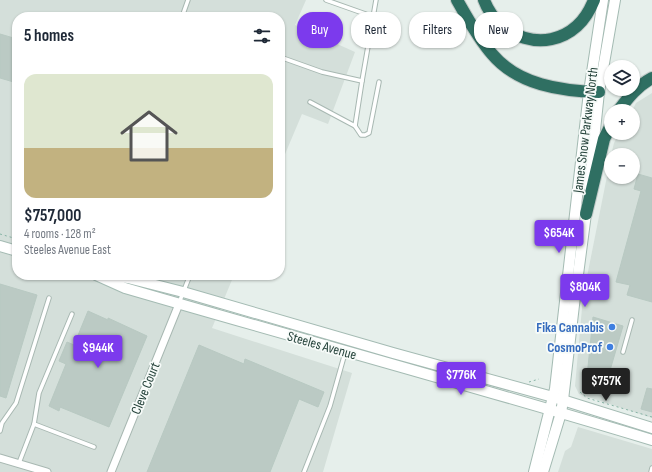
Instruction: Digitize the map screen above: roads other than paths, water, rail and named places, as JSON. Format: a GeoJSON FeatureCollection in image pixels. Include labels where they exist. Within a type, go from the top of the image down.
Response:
{"type":"FeatureCollection","features":[{"type":"Feature","properties":{"kind":"highway"},"geometry":{"type":"LineString","coordinates":[[457,0],[479,38],[493,56],[507,68],[520,76],[548,86],[594,92]]}},
{"type":"Feature","properties":{"kind":"highway"},"geometry":{"type":"LineString","coordinates":[[484,0],[492,16],[505,29],[522,38],[541,40],[554,38],[571,30],[585,17],[594,0]]}},
{"type":"Feature","properties":{"kind":"highway"},"geometry":{"type":"LineString","coordinates":[[623,104],[631,94],[645,81],[652,78]]}},
{"type":"Feature","properties":{"kind":"highway"},"geometry":{"type":"LineString","coordinates":[[586,214],[604,139]]}},
{"type":"Feature","properties":{"kind":"main road","name":"James Snow Parkway North"},"geometry":{"type":"LineString","coordinates":[[534,472],[553,397],[594,92],[603,0]]}},
{"type":"Feature","properties":{"kind":"main road","name":"James Snow Parkway North"},"geometry":{"type":"LineString","coordinates":[[542,472],[564,400],[574,304],[586,214],[594,92],[614,0]]}},
{"type":"Feature","properties":{"kind":"main road"},"geometry":{"type":"LineString","coordinates":[[0,246],[12,250]]}},
{"type":"Feature","properties":{"kind":"main road","name":"Steeles Avenue"},"geometry":{"type":"LineString","coordinates":[[107,280],[125,288],[179,304],[550,409],[652,440]]}},
{"type":"Feature","properties":{"kind":"main road","name":"Steeles Avenue"},"geometry":{"type":"LineString","coordinates":[[136,280],[183,292],[393,354],[564,400],[652,428]]}},
{"type":"Feature","properties":{"kind":"street","name":"Cleve Court"},"geometry":{"type":"LineString","coordinates":[[111,472],[179,304]]}},
{"type":"Feature","properties":{"kind":"street"},"geometry":{"type":"LineString","coordinates":[[0,458],[47,472]]}},
{"type":"Feature","properties":{"kind":"lane"},"geometry":{"type":"LineString","coordinates":[[184,12],[188,0]]}},
{"type":"Feature","properties":{"kind":"lane"},"geometry":{"type":"LineString","coordinates":[[326,0],[362,12]]}},
{"type":"Feature","properties":{"kind":"lane"},"geometry":{"type":"LineString","coordinates":[[374,12],[376,0]]}},
{"type":"Feature","properties":{"kind":"lane"},"geometry":{"type":"LineString","coordinates":[[355,126],[368,48]]}},
{"type":"Feature","properties":{"kind":"lane"},"geometry":{"type":"LineString","coordinates":[[285,59],[322,72],[362,81]]}},
{"type":"Feature","properties":{"kind":"lane"},"geometry":{"type":"LineString","coordinates":[[310,102],[355,126],[361,135],[365,135],[368,133],[379,82]]}},
{"type":"Feature","properties":{"kind":"lane"},"geometry":{"type":"LineString","coordinates":[[179,304],[188,280]]}},
{"type":"Feature","properties":{"kind":"lane"},"geometry":{"type":"LineString","coordinates":[[0,431],[2,423],[16,403],[49,298]]}},
{"type":"Feature","properties":{"kind":"lane"},"geometry":{"type":"LineString","coordinates":[[19,463],[34,424],[39,393],[72,314]]}},
{"type":"Feature","properties":{"kind":"lane"},"geometry":{"type":"LineString","coordinates":[[623,352],[632,320]]}},
{"type":"Feature","properties":{"kind":"lane"},"geometry":{"type":"LineString","coordinates":[[304,472],[330,406],[345,352]]}},
{"type":"Feature","properties":{"kind":"lane"},"geometry":{"type":"LineString","coordinates":[[34,424],[94,447]]}},
{"type":"Feature","properties":{"kind":"lane"},"geometry":{"type":"LineString","coordinates":[[651,472],[652,468]]}},
{"type":"Feature","properties":{"kind":"place","name":"Fika Cannabis"},"geometry":{"type":"Point","coordinates":[612,327]}},
{"type":"Feature","properties":{"kind":"place","name":"CosmoProf"},"geometry":{"type":"Point","coordinates":[610,347]}}]}
